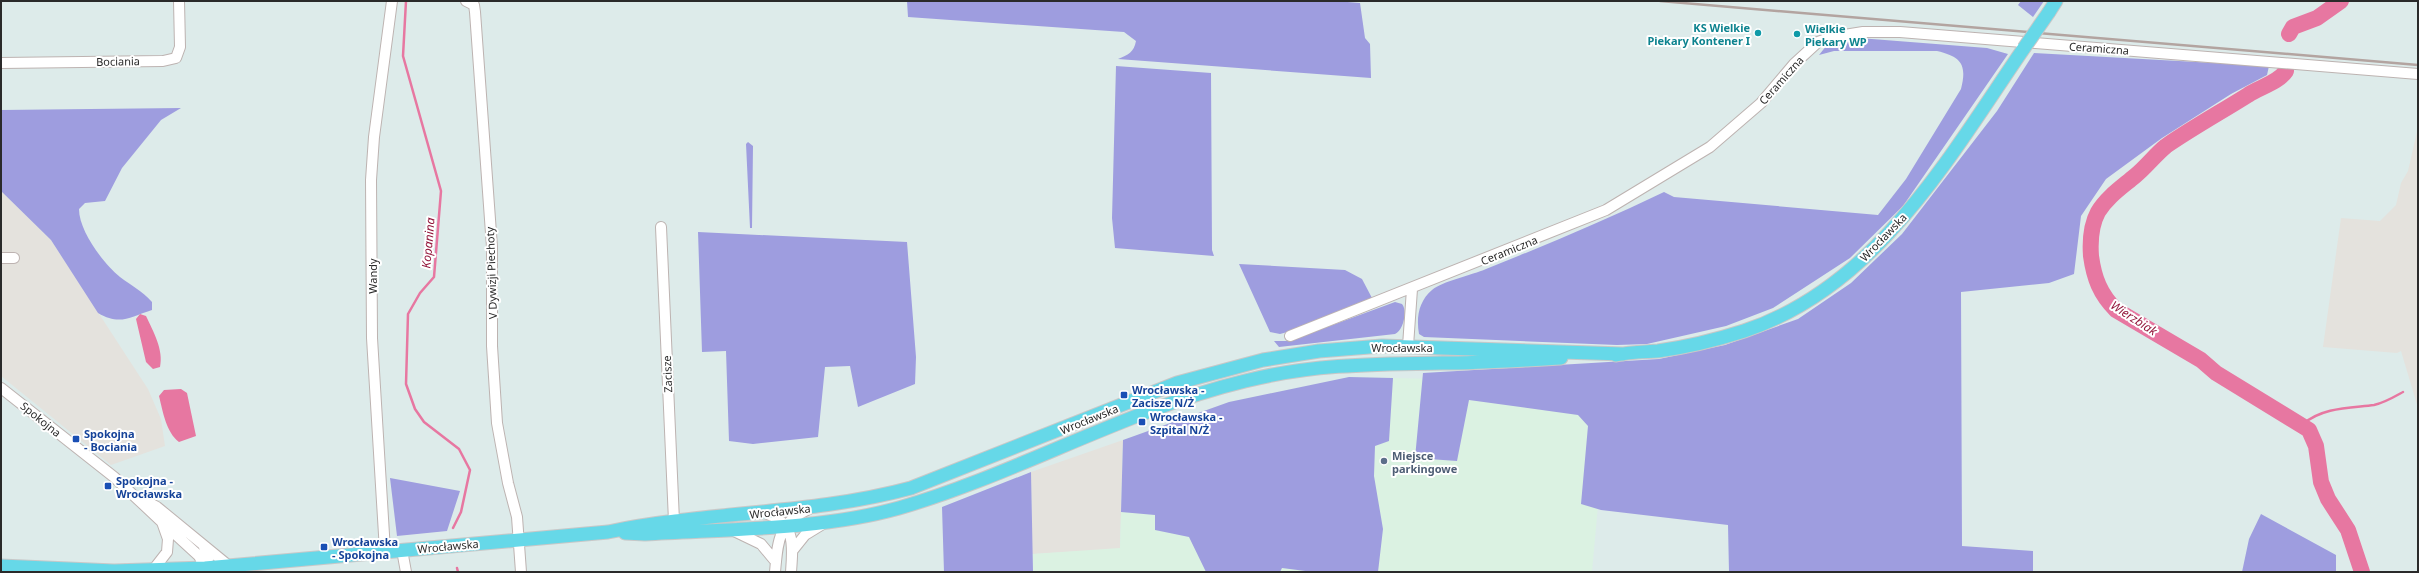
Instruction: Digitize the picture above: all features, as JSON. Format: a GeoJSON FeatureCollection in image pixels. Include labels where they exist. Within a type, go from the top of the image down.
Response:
{"type":"FeatureCollection","features":[{"type":"Feature","properties":{"kind":"main road","name":"Wrocławska"},"geometry":{"type":"LineString","coordinates":[[608,532],[645,534],[730,529],[830,521],[876,514],[933,497],[1185,398],[1266,376],[1321,367],[1369,363],[1456,363],[1605,357],[1690,346],[1744,330],[1794,308],[1824,289],[1881,242],[1908,212],[1932,181],[2056,1]]}},
{"type":"Feature","properties":{"kind":"main road","name":"Wrocławska"},"geometry":{"type":"LineString","coordinates":[[1,566],[114,571],[205,568],[230,569],[385,551],[608,532],[645,524],[813,508],[872,499],[911,488],[1177,383],[1217,371],[1319,350],[1408,346],[1623,354]]}},
{"type":"Feature","properties":{"kind":"street","name":"Bociania"},"geometry":{"type":"LineString","coordinates":[[1,62],[163,61],[176,58],[180,47],[180,1]]}},
{"type":"Feature","properties":{"kind":"street","name":"Wandy"},"geometry":{"type":"LineString","coordinates":[[385,551],[372,338],[371,180],[374,137],[392,1]]}},
{"type":"Feature","properties":{"kind":"street","name":"V Dywizji Piechoty"},"geometry":{"type":"LineString","coordinates":[[472,2],[492,247],[492,346],[497,423],[520,540],[521,572]]}},
{"type":"Feature","properties":{"kind":"street","name":"Ceramiczna"},"geometry":{"type":"LineString","coordinates":[[1290,336],[1412,289],[1606,210],[1710,147],[1761,103],[1806,52],[1818,42],[1832,37],[1862,32],[1900,32],[2418,74]]}},
{"type":"Feature","properties":{"kind":"street","name":"Zacisze"},"geometry":{"type":"LineString","coordinates":[[661,226],[674,521]]}},
{"type":"Feature","properties":{"kind":"street"},"geometry":{"type":"LineString","coordinates":[[1,258],[14,258]]}},
{"type":"Feature","properties":{"kind":"street"},"geometry":{"type":"LineString","coordinates":[[1408,346],[1412,289]]}},
{"type":"Feature","properties":{"kind":"street","name":"Spokojna"},"geometry":{"type":"LineString","coordinates":[[1,388],[137,496],[162,522],[199,556],[205,568]]}},
{"type":"Feature","properties":{"kind":"street","name":"Spokojna"},"geometry":{"type":"LineString","coordinates":[[137,496],[157,507],[230,569]]}},
{"type":"Feature","properties":{"kind":"street"},"geometry":{"type":"LineString","coordinates":[[776,567],[780,535],[785,525],[798,514],[813,508]]}},
{"type":"Feature","properties":{"kind":"street"},"geometry":{"type":"LineString","coordinates":[[764,513],[777,517],[790,533],[793,550],[790,572]]}},
{"type":"Feature","properties":{"kind":"street"},"geometry":{"type":"LineString","coordinates":[[793,550],[813,529],[830,521]]}},
{"type":"Feature","properties":{"kind":"street","name":"Spokojna"},"geometry":{"type":"LineString","coordinates":[[154,570],[167,552],[168,539],[162,522]]}},
{"type":"Feature","properties":{"kind":"street"},"geometry":{"type":"LineString","coordinates":[[730,529],[761,544],[776,567]]}},
{"type":"Feature","properties":{"kind":"street","name":"Spokojna"},"geometry":{"type":"LineString","coordinates":[[200,542],[209,556],[205,568]]}},
{"type":"Feature","properties":{"kind":"street"},"geometry":{"type":"LineString","coordinates":[[402,550],[406,572]]}},
{"type":"Feature","properties":{"kind":"shaded area"},"geometry":{"type":"Polygon","coordinates":[[[907,1],[1335,1],[1360,3],[1365,38],[1370,44],[1371,78],[1118,59],[1130,53],[1134,48],[1136,41],[1124,32],[908,17],[907,1]]]}},
{"type":"Feature","properties":{"kind":"shaded area"},"geometry":{"type":"Polygon","coordinates":[[[2021,1],[2044,1],[2033,17],[2018,5],[2021,1]]]}},
{"type":"Feature","properties":{"kind":"shaded area"},"geometry":{"type":"Polygon","coordinates":[[[1859,38],[1987,48],[2008,54],[1903,206],[1850,258],[1773,308],[1726,326],[1647,344],[1617,345],[1424,337],[1419,334],[1418,316],[1421,304],[1428,294],[1437,287],[1486,269],[1553,241],[1664,192],[1674,197],[1878,215],[1906,179],[1961,89],[1963,81],[1963,68],[1957,59],[1937,51],[1834,51],[1819,55],[1827,45],[1859,38]]]}},
{"type":"Feature","properties":{"kind":"shaded area"},"geometry":{"type":"Polygon","coordinates":[[[2034,53],[2269,66],[2267,75],[2231,94],[2162,138],[2106,179],[2081,216],[2074,274],[2049,283],[1961,292],[1962,546],[2033,551],[2033,572],[1729,572],[1728,525],[1601,510],[1581,504],[1588,426],[1578,415],[1469,400],[1457,461],[1415,458],[1423,373],[1659,359],[1725,345],[1798,319],[1851,283],[1902,234],[1997,111],[2034,53]]]}},
{"type":"Feature","properties":{"kind":"shaded area"},"geometry":{"type":"Polygon","coordinates":[[[1116,66],[1211,73],[1212,250],[1214,256],[1115,248],[1112,218],[1116,66]]]}},
{"type":"Feature","properties":{"kind":"shaded area"},"geometry":{"type":"Polygon","coordinates":[[[181,108],[161,120],[122,168],[105,201],[85,203],[79,209],[80,218],[87,236],[106,264],[152,302],[152,310],[125,319],[119,320],[106,317],[98,313],[51,240],[1,191],[1,110],[181,108]]]}},
{"type":"Feature","properties":{"kind":"shaded area"},"geometry":{"type":"Polygon","coordinates":[[[2418,127],[2418,408],[2401,351],[2397,353],[2323,347],[2341,218],[2380,221],[2396,205],[2401,183],[2408,171],[2418,127]]]}},
{"type":"Feature","properties":{"kind":"shaded area"},"geometry":{"type":"Polygon","coordinates":[[[748,142],[753,146],[752,228],[750,228],[746,144],[748,142]]]}},
{"type":"Feature","properties":{"kind":"shaded area"},"geometry":{"type":"Polygon","coordinates":[[[1,191],[51,240],[148,389],[161,419],[165,446],[111,465],[1,376],[1,191]]]}},
{"type":"Feature","properties":{"kind":"shaded area"},"geometry":{"type":"Polygon","coordinates":[[[698,232],[907,242],[916,357],[915,384],[858,407],[850,366],[825,367],[818,437],[753,444],[729,441],[726,351],[702,352],[698,232]]]}},
{"type":"Feature","properties":{"kind":"shaded area"},"geometry":{"type":"Polygon","coordinates":[[[1239,264],[1345,270],[1362,279],[1372,298],[1370,301],[1291,331],[1280,334],[1270,332],[1239,264]]]}},
{"type":"Feature","properties":{"kind":"shaded area"},"geometry":{"type":"Polygon","coordinates":[[[1395,302],[1402,304],[1405,311],[1405,316],[1400,329],[1395,334],[1279,347],[1274,341],[1289,341],[1395,302]]]}},
{"type":"Feature","properties":{"kind":"shaded area"},"geometry":{"type":"Polygon","coordinates":[[[140,314],[146,316],[155,334],[159,347],[161,361],[160,367],[153,369],[146,362],[136,319],[140,314]]]}},
{"type":"Feature","properties":{"kind":"shaded area"},"geometry":{"type":"Polygon","coordinates":[[[1349,377],[1609,383],[1592,572],[1033,572],[1032,554],[1120,548],[1123,440],[1229,402],[1349,377]]]}},
{"type":"Feature","properties":{"kind":"shaded area"},"geometry":{"type":"Polygon","coordinates":[[[1349,377],[1393,378],[1389,441],[1375,446],[1374,476],[1383,529],[1378,572],[1313,572],[1282,568],[1280,572],[1206,572],[1189,537],[1155,530],[1155,515],[1121,512],[1123,440],[1229,402],[1349,377]]]}},
{"type":"Feature","properties":{"kind":"shaded area"},"geometry":{"type":"Polygon","coordinates":[[[181,389],[187,393],[196,436],[179,442],[168,427],[159,396],[164,390],[181,389]]]}},
{"type":"Feature","properties":{"kind":"shaded area"},"geometry":{"type":"Polygon","coordinates":[[[1123,440],[1120,549],[1032,554],[1031,472],[1123,440]]]}},
{"type":"Feature","properties":{"kind":"shaded area"},"geometry":{"type":"Polygon","coordinates":[[[1031,472],[1033,572],[944,572],[942,507],[1031,472]]]}},
{"type":"Feature","properties":{"kind":"shaded area"},"geometry":{"type":"Polygon","coordinates":[[[390,478],[460,491],[447,531],[397,536],[390,478]]]}},
{"type":"Feature","properties":{"kind":"shaded area"},"geometry":{"type":"Polygon","coordinates":[[[2261,514],[2336,555],[2336,572],[2242,572],[2249,539],[2261,514]]]}},
{"type":"Feature","properties":{"kind":"waterway","name":"Kopanina"},"geometry":{"type":"LineString","coordinates":[[406,1],[403,56],[441,191],[434,277],[420,293],[408,314],[406,384],[415,409],[424,422],[459,449],[470,470],[461,512],[453,528]]}},
{"type":"Feature","properties":{"kind":"waterway","name":"Wierzbiak"},"geometry":{"type":"LineString","coordinates":[[2289,34],[2293,27],[2317,18],[2341,1]]}},
{"type":"Feature","properties":{"kind":"waterway","name":"Wierzbiak"},"geometry":{"type":"LineString","coordinates":[[2286,71],[2274,82],[2253,92],[2166,146],[2110,197],[2098,212],[2092,228],[2091,256],[2096,279],[2102,292],[2116,310],[2201,360],[2216,373],[2309,430],[2316,446],[2321,482],[2328,499],[2348,530],[2362,572]]}},
{"type":"Feature","properties":{"kind":"waterway"},"geometry":{"type":"LineString","coordinates":[[2303,424],[2311,418],[2328,411],[2378,404],[2403,392]]}},
{"type":"Feature","properties":{"kind":"waterway","name":"Kopanina"},"geometry":{"type":"LineString","coordinates":[[457,568],[458,572]]}},
{"type":"Feature","properties":{"kind":"railway"},"geometry":{"type":"LineString","coordinates":[[1660,1],[2418,65]]}},
{"type":"Feature","properties":{"kind":"place","name":"KS Wielkie Piekary Kontener I"},"geometry":{"type":"Point","coordinates":[1758,33]}},
{"type":"Feature","properties":{"kind":"place","name":"Wielkie Piekary WP"},"geometry":{"type":"Point","coordinates":[1797,34]}},
{"type":"Feature","properties":{"kind":"place","name":"Wrocławska - Zacisze N/Ż"},"geometry":{"type":"Point","coordinates":[1124,395]}},
{"type":"Feature","properties":{"kind":"place","name":"Wrocławska - Szpital N/Ż"},"geometry":{"type":"Point","coordinates":[1142,422]}},
{"type":"Feature","properties":{"kind":"place","name":"Spokojna - Bociania"},"geometry":{"type":"Point","coordinates":[76,439]}},
{"type":"Feature","properties":{"kind":"place","name":"Miejsce parkingowe"},"geometry":{"type":"Point","coordinates":[1384,461]}},
{"type":"Feature","properties":{"kind":"place","name":"Spokojna - Wrocławska"},"geometry":{"type":"Point","coordinates":[108,486]}},
{"type":"Feature","properties":{"kind":"place","name":"Wrocławska - Spokojna"},"geometry":{"type":"Point","coordinates":[324,547]}}]}
